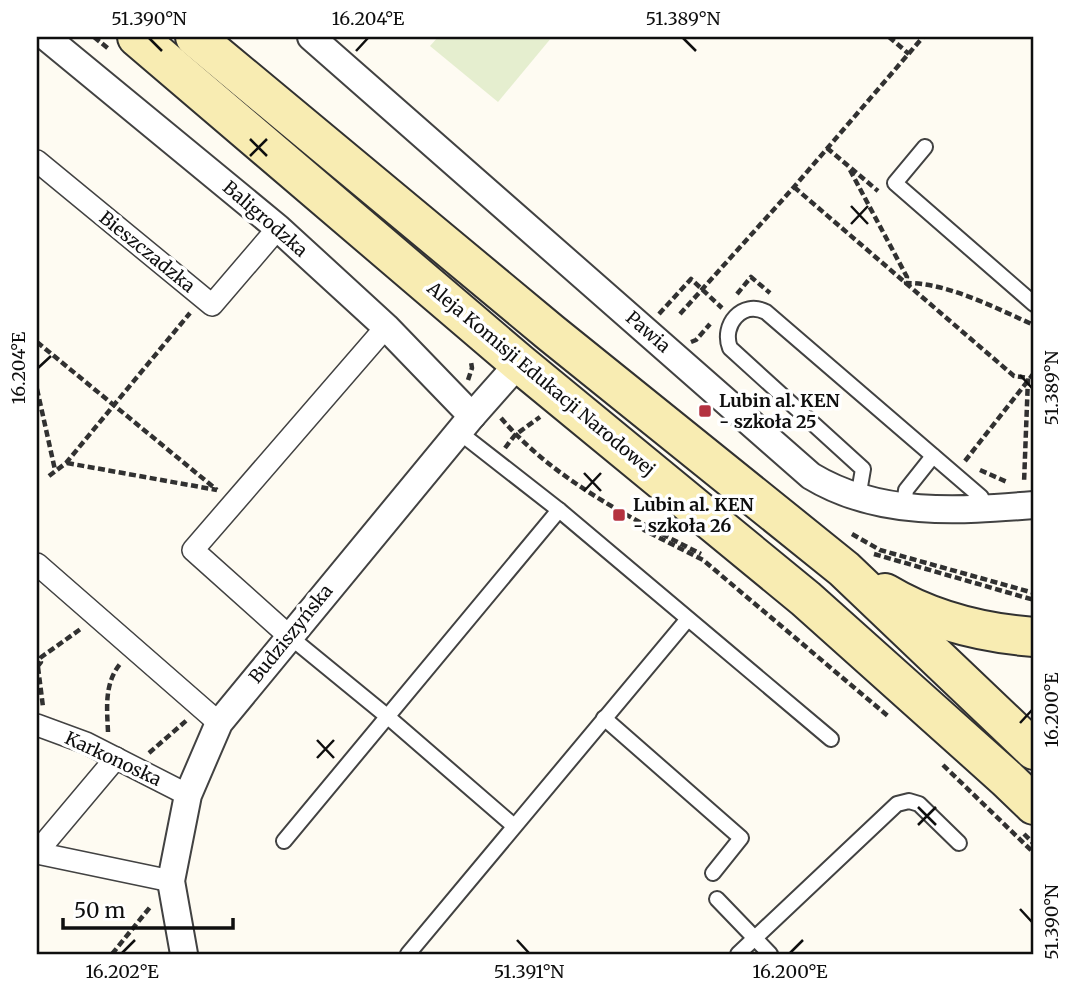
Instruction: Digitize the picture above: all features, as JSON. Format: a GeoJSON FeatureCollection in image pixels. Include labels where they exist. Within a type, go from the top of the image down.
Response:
{"type":"FeatureCollection","features":[{"type":"Feature","properties":{"kind":"main road","name":"Aleja Komisji Edukacji Narodowej"},"geometry":{"type":"LineString","coordinates":[[137,37],[520,363],[806,599],[1028,757]]}},
{"type":"Feature","properties":{"kind":"main road"},"geometry":{"type":"LineString","coordinates":[[195,37],[551,334],[844,552],[901,603],[938,618],[996,634],[1034,636]]}},
{"type":"Feature","properties":{"kind":"main road"},"geometry":{"type":"LineString","coordinates":[[844,552],[1028,757],[1034,805]]}},
{"type":"Feature","properties":{"kind":"street","name":"Baligrodzka"},"geometry":{"type":"LineString","coordinates":[[46,37],[278,228],[386,327],[466,424]]}},
{"type":"Feature","properties":{"kind":"street","name":"Pawia"},"geometry":{"type":"LineString","coordinates":[[311,37],[805,471],[825,484],[858,498],[904,507],[985,509],[1029,496]]}},
{"type":"Feature","properties":{"kind":"street","name":"Bieszczadzka"},"geometry":{"type":"LineString","coordinates":[[37,161],[212,305],[278,228]]}},
{"type":"Feature","properties":{"kind":"street"},"geometry":{"type":"LineString","coordinates":[[289,636],[193,550],[225,497],[386,327]]}},
{"type":"Feature","properties":{"kind":"street","name":"Budziszyńska"},"geometry":{"type":"LineString","coordinates":[[184,954],[171,881],[188,795],[210,715],[289,636],[520,363]]}},
{"type":"Feature","properties":{"kind":"street"},"geometry":{"type":"LineString","coordinates":[[37,564],[210,715]]}},
{"type":"Feature","properties":{"kind":"street","name":"Karkonoska"},"geometry":{"type":"LineString","coordinates":[[41,727],[86,743],[188,795]]}},
{"type":"Feature","properties":{"kind":"street"},"geometry":{"type":"LineString","coordinates":[[118,760],[37,853],[171,881]]}},
{"type":"Feature","properties":{"kind":"lane"},"geometry":{"type":"LineString","coordinates":[[925,146],[895,183],[1034,304]]}},
{"type":"Feature","properties":{"kind":"lane"},"geometry":{"type":"LineString","coordinates":[[858,498],[863,469],[730,348],[727,341],[728,328],[742,311],[753,308],[766,312],[981,497],[985,509]]}},
{"type":"Feature","properties":{"kind":"lane"},"geometry":{"type":"LineString","coordinates":[[466,424],[559,510],[831,739]]}},
{"type":"Feature","properties":{"kind":"lane"},"geometry":{"type":"LineString","coordinates":[[904,507],[906,490],[933,456]]}},
{"type":"Feature","properties":{"kind":"lane"},"geometry":{"type":"LineString","coordinates":[[284,841],[559,510]]}},
{"type":"Feature","properties":{"kind":"lane"},"geometry":{"type":"LineString","coordinates":[[408,954],[687,620]]}},
{"type":"Feature","properties":{"kind":"lane"},"geometry":{"type":"LineString","coordinates":[[289,636],[388,717],[514,827]]}},
{"type":"Feature","properties":{"kind":"lane"},"geometry":{"type":"LineString","coordinates":[[604,718],[741,838],[713,873]]}},
{"type":"Feature","properties":{"kind":"lane"},"geometry":{"type":"LineString","coordinates":[[738,954],[897,804],[909,801],[919,804],[959,843]]}},
{"type":"Feature","properties":{"kind":"lane"},"geometry":{"type":"LineString","coordinates":[[718,899],[770,954]]}},
{"type":"Feature","properties":{"kind":"path"},"geometry":{"type":"LineString","coordinates":[[889,37],[909,54]]}},
{"type":"Feature","properties":{"kind":"path"},"geometry":{"type":"LineString","coordinates":[[680,314],[923,37]]}},
{"type":"Feature","properties":{"kind":"path"},"geometry":{"type":"LineString","coordinates":[[848,166],[907,277],[906,283]]}},
{"type":"Feature","properties":{"kind":"path"},"geometry":{"type":"LineString","coordinates":[[794,187],[1014,376],[1028,378]]}},
{"type":"Feature","properties":{"kind":"path"},"geometry":{"type":"LineString","coordinates":[[906,283],[916,283],[972,298],[1034,325]]}},
{"type":"Feature","properties":{"kind":"path"},"geometry":{"type":"LineString","coordinates":[[49,476],[66,463],[202,297]]}},
{"type":"Feature","properties":{"kind":"path"},"geometry":{"type":"LineString","coordinates":[[37,342],[225,497]]}},
{"type":"Feature","properties":{"kind":"path"},"geometry":{"type":"LineString","coordinates":[[965,461],[1034,373]]}},
{"type":"Feature","properties":{"kind":"path"},"geometry":{"type":"LineString","coordinates":[[1028,378],[1029,496]]}},
{"type":"Feature","properties":{"kind":"path"},"geometry":{"type":"LineString","coordinates":[[37,389],[55,470]]}},
{"type":"Feature","properties":{"kind":"path"},"geometry":{"type":"LineString","coordinates":[[503,419],[516,435],[589,492],[645,526],[644,530],[703,560],[897,724]]}},
{"type":"Feature","properties":{"kind":"path"},"geometry":{"type":"LineString","coordinates":[[509,443],[528,426]]}},
{"type":"Feature","properties":{"kind":"path"},"geometry":{"type":"LineString","coordinates":[[66,463],[225,497]]}},
{"type":"Feature","properties":{"kind":"path"},"geometry":{"type":"LineString","coordinates":[[844,552],[880,557],[1034,600]]}},
{"type":"Feature","properties":{"kind":"path"},"geometry":{"type":"LineString","coordinates":[[41,727],[39,658],[98,618]]}},
{"type":"Feature","properties":{"kind":"path"},"geometry":{"type":"LineString","coordinates":[[134,649],[111,676],[107,702],[118,760],[210,715]]}},
{"type":"Feature","properties":{"kind":"path"},"geometry":{"type":"LineString","coordinates":[[937,760],[1033,850]]}},
{"type":"Feature","properties":{"kind":"path"},"geometry":{"type":"LineString","coordinates":[[112,954],[171,881]]}},
{"type":"Feature","properties":{"kind":"green space"},"geometry":{"type":"Polygon","coordinates":[[[438,37],[552,37],[498,102],[430,46],[438,37]]]}},
{"type":"Feature","properties":{"kind":"place","name":"Lubin al. KEN - szkoła 25"},"geometry":{"type":"Point","coordinates":[705,411]}},
{"type":"Feature","properties":{"kind":"place","name":"Lubin al. KEN - szkoła 26"},"geometry":{"type":"Point","coordinates":[619,515]}}]}
